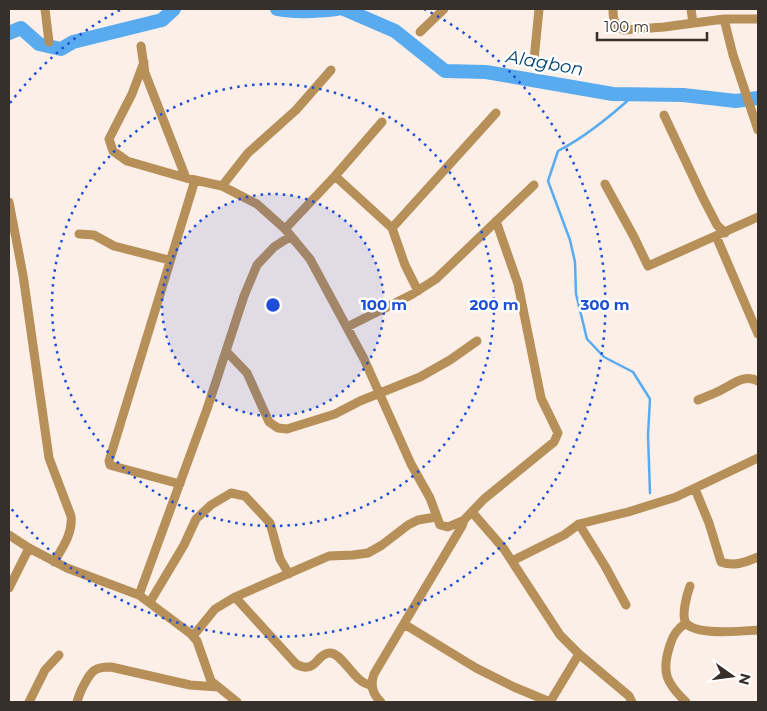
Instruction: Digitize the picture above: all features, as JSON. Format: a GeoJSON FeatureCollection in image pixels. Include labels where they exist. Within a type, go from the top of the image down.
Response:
{"type":"FeatureCollection","features":[{"type":"Feature","properties":{"kind":"street"},"geometry":{"type":"LineString","coordinates":[[45,9],[49,42]]}},
{"type":"Feature","properties":{"kind":"street"},"geometry":{"type":"LineString","coordinates":[[420,32],[444,9]]}},
{"type":"Feature","properties":{"kind":"street"},"geometry":{"type":"LineString","coordinates":[[534,60],[539,9]]}},
{"type":"Feature","properties":{"kind":"street"},"geometry":{"type":"LineString","coordinates":[[614,9],[613,20],[618,28],[624,30],[724,19],[758,19]]}},
{"type":"Feature","properties":{"kind":"street"},"geometry":{"type":"LineString","coordinates":[[692,9],[694,23]]}},
{"type":"Feature","properties":{"kind":"street"},"geometry":{"type":"LineString","coordinates":[[724,19],[741,80],[758,130]]}},
{"type":"Feature","properties":{"kind":"street"},"geometry":{"type":"LineString","coordinates":[[141,46],[146,74],[191,179],[109,461],[110,465],[180,484]]}},
{"type":"Feature","properties":{"kind":"street"},"geometry":{"type":"LineString","coordinates":[[144,62],[132,94],[109,139],[116,155],[127,161],[222,186],[257,204],[288,233],[310,259],[380,393],[411,464],[430,498],[440,525],[448,527],[464,520],[484,499],[554,442],[558,433],[541,398],[518,284],[496,221]]}},
{"type":"Feature","properties":{"kind":"street"},"geometry":{"type":"LineString","coordinates":[[222,186],[248,153],[296,110],[331,70]]}},
{"type":"Feature","properties":{"kind":"street"},"geometry":{"type":"LineString","coordinates":[[392,228],[496,113]]}},
{"type":"Feature","properties":{"kind":"street"},"geometry":{"type":"LineString","coordinates":[[664,115],[703,198],[718,224],[720,234],[758,334]]}},
{"type":"Feature","properties":{"kind":"street"},"geometry":{"type":"LineString","coordinates":[[139,595],[207,409],[244,296],[257,266],[288,233],[382,122]]}},
{"type":"Feature","properties":{"kind":"street"},"geometry":{"type":"LineString","coordinates":[[335,176],[392,228],[405,265],[418,291]]}},
{"type":"Feature","properties":{"kind":"street"},"geometry":{"type":"LineString","coordinates":[[604,184],[630,228],[648,266],[758,217]]}},
{"type":"Feature","properties":{"kind":"street"},"geometry":{"type":"LineString","coordinates":[[347,327],[418,291],[436,279],[534,185]]}},
{"type":"Feature","properties":{"kind":"street"},"geometry":{"type":"LineString","coordinates":[[9,202],[10,218],[23,275],[49,458],[67,501],[72,525],[68,540],[54,562]]}},
{"type":"Feature","properties":{"kind":"street"},"geometry":{"type":"LineString","coordinates":[[79,234],[94,235],[114,246],[169,260]]}},
{"type":"Feature","properties":{"kind":"street"},"geometry":{"type":"LineString","coordinates":[[226,350],[247,373],[269,422],[278,428],[287,429],[335,414],[360,400],[420,377],[450,360],[477,341]]}},
{"type":"Feature","properties":{"kind":"street"},"geometry":{"type":"LineString","coordinates":[[698,400],[737,381],[747,378],[758,381]]}},
{"type":"Feature","properties":{"kind":"street"},"geometry":{"type":"LineString","coordinates":[[512,560],[564,535],[579,524],[628,512],[676,497],[758,458]]}},
{"type":"Feature","properties":{"kind":"street"},"geometry":{"type":"LineString","coordinates":[[695,489],[709,523],[721,562],[732,565],[758,558]]}},
{"type":"Feature","properties":{"kind":"street"},"geometry":{"type":"LineString","coordinates":[[150,602],[184,545],[196,519],[211,505],[231,493],[245,496],[270,523],[280,559],[289,574]]}},
{"type":"Feature","properties":{"kind":"street"},"geometry":{"type":"LineString","coordinates":[[472,512],[512,560],[552,625],[579,654],[629,696],[632,702]]}},
{"type":"Feature","properties":{"kind":"street"},"geometry":{"type":"LineString","coordinates":[[193,636],[216,609],[235,597],[329,556],[368,552],[382,545],[408,525],[418,520],[436,516]]}},
{"type":"Feature","properties":{"kind":"street"},"geometry":{"type":"LineString","coordinates":[[381,702],[376,698],[371,685],[374,674],[464,520]]}},
{"type":"Feature","properties":{"kind":"street"},"geometry":{"type":"LineString","coordinates":[[579,524],[626,605]]}},
{"type":"Feature","properties":{"kind":"street"},"geometry":{"type":"LineString","coordinates":[[9,535],[54,562],[139,595],[150,602],[193,636],[202,652],[211,681],[237,702]]}},
{"type":"Feature","properties":{"kind":"street"},"geometry":{"type":"LineString","coordinates":[[9,588],[30,548]]}},
{"type":"Feature","properties":{"kind":"street"},"geometry":{"type":"LineString","coordinates":[[690,586],[684,618],[691,628],[708,631],[758,630]]}},
{"type":"Feature","properties":{"kind":"street"},"geometry":{"type":"LineString","coordinates":[[235,597],[296,664],[305,668],[310,667],[326,653],[330,652],[337,656],[363,683],[371,685]]}},
{"type":"Feature","properties":{"kind":"street"},"geometry":{"type":"LineString","coordinates":[[686,623],[677,629],[673,636],[664,663],[664,670],[670,683],[686,702]]}},
{"type":"Feature","properties":{"kind":"street"},"geometry":{"type":"LineString","coordinates":[[404,624],[476,668],[550,702],[579,654]]}},
{"type":"Feature","properties":{"kind":"street"},"geometry":{"type":"LineString","coordinates":[[29,702],[46,670],[59,655]]}},
{"type":"Feature","properties":{"kind":"street"},"geometry":{"type":"LineString","coordinates":[[77,702],[79,694],[94,670],[100,668],[117,668],[190,685],[218,687]]}},
{"type":"Feature","properties":{"kind":"waterway","name":"Alagbon"},"geometry":{"type":"LineString","coordinates":[[9,33],[21,28],[39,44],[61,49],[73,42],[162,20],[174,9]]}},
{"type":"Feature","properties":{"kind":"waterway","name":"Alagbon"},"geometry":{"type":"LineString","coordinates":[[277,9],[299,11],[337,9]]}},
{"type":"Feature","properties":{"kind":"waterway","name":"Alagbon"},"geometry":{"type":"LineString","coordinates":[[344,9],[395,31],[445,71],[486,72],[613,94],[683,95],[736,101],[758,98]]}},
{"type":"Feature","properties":{"kind":"waterway"},"geometry":{"type":"LineString","coordinates":[[635,94],[598,125],[558,151],[548,181],[570,240],[575,262],[576,294],[587,339],[604,357],[633,372],[650,399],[648,435],[650,493]]}}]}
